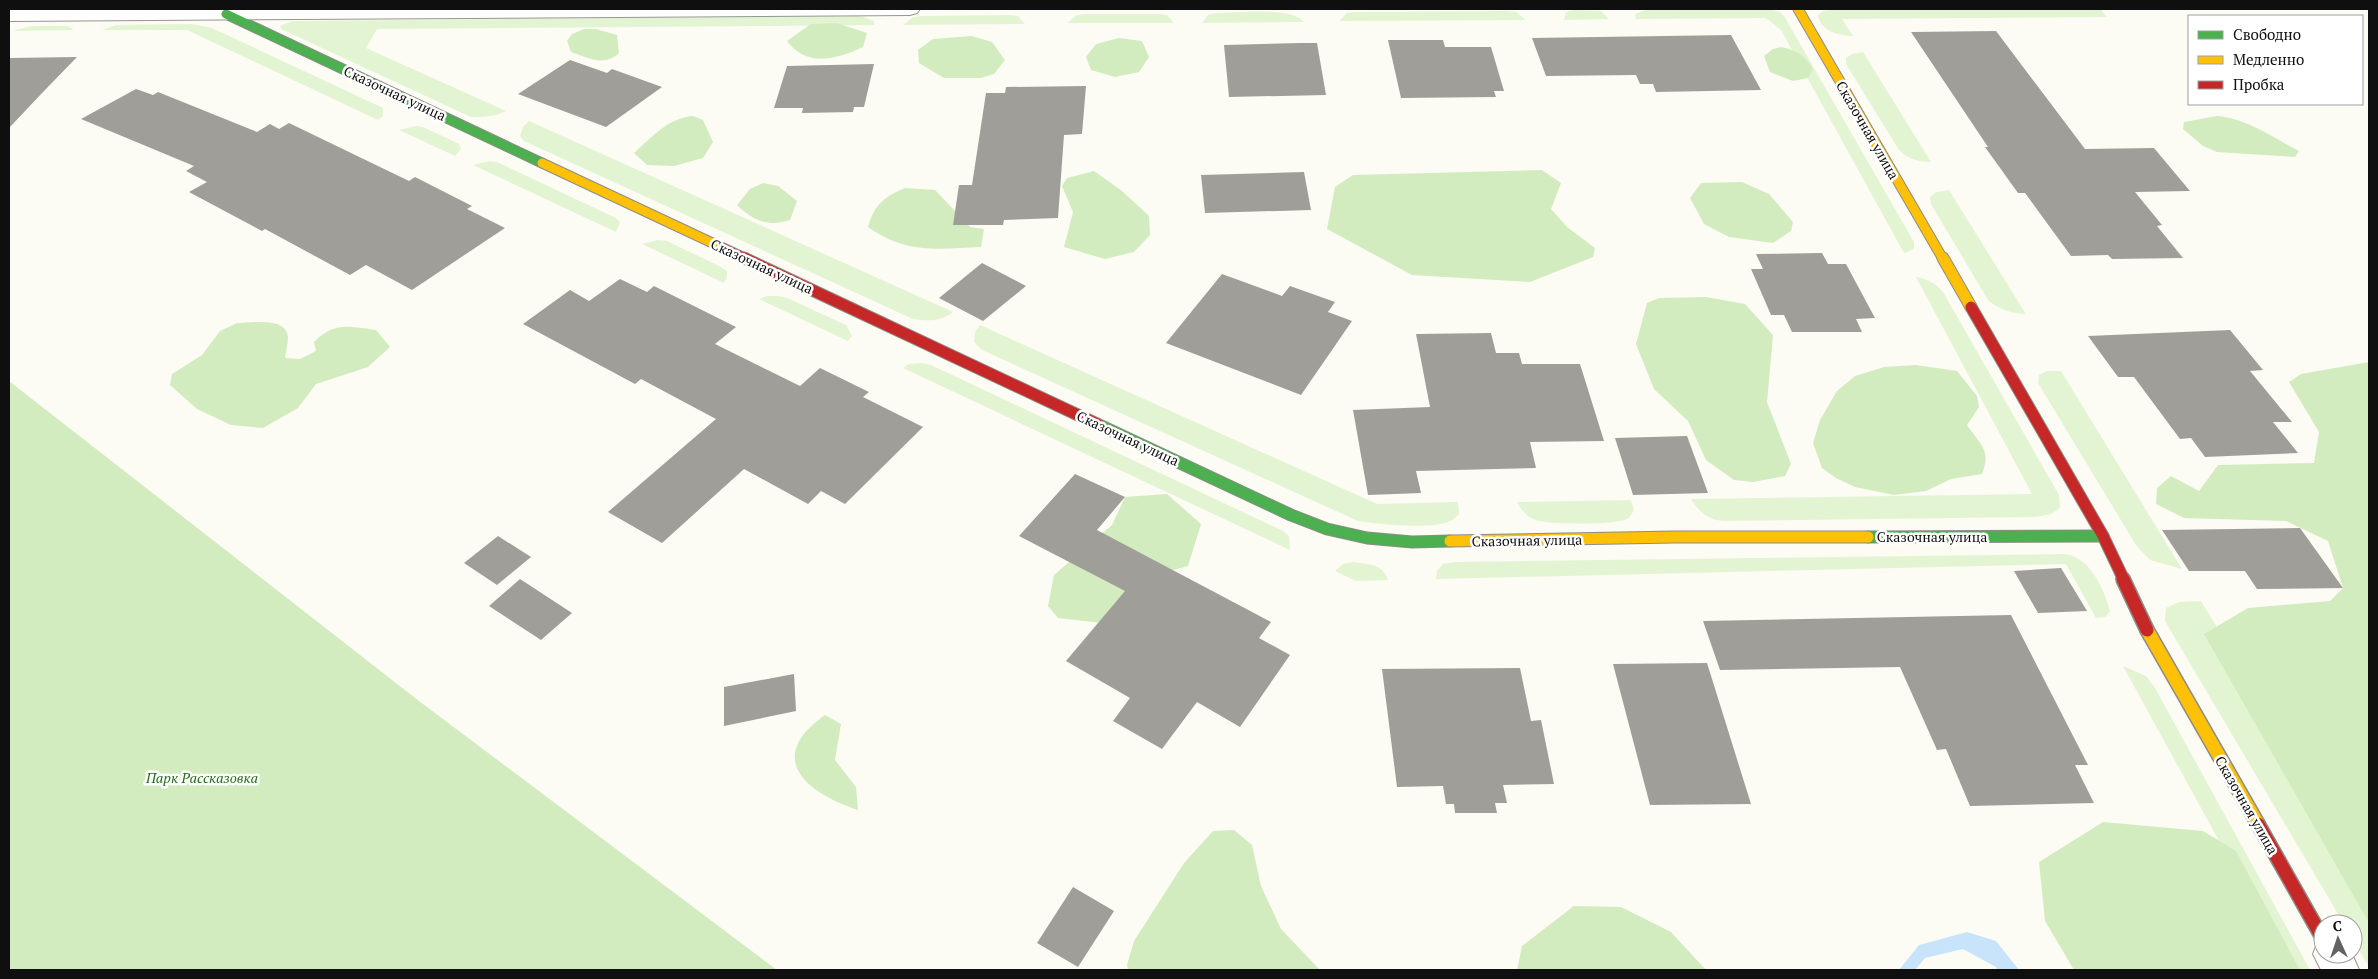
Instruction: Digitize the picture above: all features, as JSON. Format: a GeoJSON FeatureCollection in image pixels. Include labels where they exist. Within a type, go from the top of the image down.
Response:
{"type":"FeatureCollection","features":[{"type":"Feature","properties":{"kind":"street","name":"Сказочная улица"},"geometry":{"type":"LineString","coordinates":[[9,15],[910,9]]}},
{"type":"Feature","properties":{"kind":"street","name":"Сказочная улица"},"geometry":{"type":"LineString","coordinates":[[1798,9],[2103,536],[2139,614],[2313,921]]}},
{"type":"Feature","properties":{"kind":"street","name":"Сказочная улица"},"geometry":{"type":"LineString","coordinates":[[226,14],[1291,515],[1327,529],[1367,538],[1412,542],[1675,537],[2103,536]]}},
{"type":"Feature","properties":{"kind":"green space"},"geometry":{"type":"Polygon","coordinates":[[[1769,9],[1780,12],[1784,16],[1914,242],[1914,249],[1904,253],[1781,30],[1766,18],[1636,19],[1635,14],[1646,10],[1769,9]]]}},
{"type":"Feature","properties":{"kind":"green space"},"geometry":{"type":"Polygon","coordinates":[[[1833,9],[2100,9],[2107,17],[1842,19],[1853,36],[1831,32],[1820,21],[1818,15],[1823,11],[1833,9]]]}},
{"type":"Feature","properties":{"kind":"green space"},"geometry":{"type":"Polygon","coordinates":[[[1574,10],[1601,11],[1609,19],[1564,20],[1566,12],[1574,10]]]}},
{"type":"Feature","properties":{"kind":"green space"},"geometry":{"type":"Polygon","coordinates":[[[1276,12],[1297,17],[1304,22],[1202,23],[1208,15],[1216,13],[1276,12]]]}},
{"type":"Feature","properties":{"kind":"green space"},"geometry":{"type":"Polygon","coordinates":[[[1355,12],[1516,12],[1526,20],[1339,21],[1347,13],[1355,12]]]}},
{"type":"Feature","properties":{"kind":"green space"},"geometry":{"type":"Polygon","coordinates":[[[1160,14],[1167,15],[1174,23],[1067,23],[1077,15],[1160,14]]]}},
{"type":"Feature","properties":{"kind":"green space"},"geometry":{"type":"Polygon","coordinates":[[[861,16],[874,21],[874,25],[377,29],[366,48],[506,111],[485,117],[471,117],[281,29],[280,26],[293,21],[861,16]]]}},
{"type":"Feature","properties":{"kind":"green space"},"geometry":{"type":"Polygon","coordinates":[[[923,16],[1018,16],[1025,24],[903,25],[913,17],[923,16]]]}},
{"type":"Feature","properties":{"kind":"green space"},"geometry":{"type":"Polygon","coordinates":[[[837,23],[867,33],[863,47],[843,55],[823,59],[804,55],[795,50],[787,41],[811,24],[837,23]]]}},
{"type":"Feature","properties":{"kind":"green space"},"geometry":{"type":"Polygon","coordinates":[[[192,24],[212,28],[383,108],[383,116],[378,120],[187,30],[102,30],[116,25],[192,24]]]}},
{"type":"Feature","properties":{"kind":"green space"},"geometry":{"type":"Polygon","coordinates":[[[31,26],[67,26],[73,29],[13,31],[31,26]]]}},
{"type":"Feature","properties":{"kind":"green space"},"geometry":{"type":"Polygon","coordinates":[[[584,29],[596,29],[617,35],[619,53],[608,60],[596,60],[571,52],[567,41],[572,34],[584,29]]]}},
{"type":"Feature","properties":{"kind":"green space"},"geometry":{"type":"Polygon","coordinates":[[[972,36],[992,42],[1005,60],[994,74],[981,78],[944,78],[919,63],[918,50],[933,39],[972,36]]]}},
{"type":"Feature","properties":{"kind":"green space"},"geometry":{"type":"Polygon","coordinates":[[[1119,38],[1142,41],[1149,57],[1139,72],[1115,77],[1091,70],[1086,57],[1096,44],[1119,38]]]}},
{"type":"Feature","properties":{"kind":"green space"},"geometry":{"type":"Polygon","coordinates":[[[1781,47],[1800,54],[1807,60],[1813,69],[1808,78],[1793,81],[1770,72],[1764,56],[1773,49],[1781,47]]]}},
{"type":"Feature","properties":{"kind":"green space"},"geometry":{"type":"Polygon","coordinates":[[[1863,52],[1931,162],[1906,156],[1899,150],[1846,64],[1846,58],[1852,54],[1863,52]]]}},
{"type":"Feature","properties":{"kind":"green space"},"geometry":{"type":"Polygon","coordinates":[[[693,116],[703,120],[713,142],[703,158],[674,166],[647,165],[634,153],[668,124],[693,116]]]}},
{"type":"Feature","properties":{"kind":"green space"},"geometry":{"type":"Polygon","coordinates":[[[2217,116],[2249,125],[2299,151],[2295,157],[2217,152],[2203,146],[2183,129],[2184,122],[2217,116]]]}},
{"type":"Feature","properties":{"kind":"green space"},"geometry":{"type":"Polygon","coordinates":[[[529,121],[953,312],[944,318],[934,320],[913,319],[524,141],[520,136],[523,127],[529,121]]]}},
{"type":"Feature","properties":{"kind":"green space"},"geometry":{"type":"Polygon","coordinates":[[[416,126],[423,127],[459,144],[461,149],[455,156],[399,130],[416,126]]]}},
{"type":"Feature","properties":{"kind":"green space"},"geometry":{"type":"Polygon","coordinates":[[[489,161],[497,162],[616,218],[620,222],[616,232],[473,165],[489,161]]]}},
{"type":"Feature","properties":{"kind":"green space"},"geometry":{"type":"Polygon","coordinates":[[[1542,170],[1561,183],[1551,209],[1567,227],[1595,248],[1593,257],[1530,282],[1412,275],[1327,229],[1335,187],[1353,175],[1542,170]]]}},
{"type":"Feature","properties":{"kind":"green space"},"geometry":{"type":"Polygon","coordinates":[[[1094,171],[1122,191],[1149,216],[1150,235],[1134,252],[1105,259],[1064,247],[1073,212],[1062,186],[1067,178],[1094,171]]]}},
{"type":"Feature","properties":{"kind":"green space"},"geometry":{"type":"Polygon","coordinates":[[[1742,182],[1769,194],[1793,222],[1791,231],[1773,243],[1729,237],[1704,224],[1690,198],[1701,183],[1742,182]]]}},
{"type":"Feature","properties":{"kind":"green space"},"geometry":{"type":"Polygon","coordinates":[[[763,183],[778,186],[797,201],[790,220],[768,223],[755,219],[737,205],[750,189],[763,183]]]}},
{"type":"Feature","properties":{"kind":"green space"},"geometry":{"type":"Polygon","coordinates":[[[905,188],[935,190],[970,227],[984,229],[981,247],[936,249],[909,246],[882,236],[868,227],[877,207],[886,198],[905,188]]]}},
{"type":"Feature","properties":{"kind":"green space"},"geometry":{"type":"Polygon","coordinates":[[[1949,190],[2026,314],[2005,310],[1988,300],[1931,204],[1930,197],[1937,192],[1949,190]]]}},
{"type":"Feature","properties":{"kind":"green space"},"geometry":{"type":"Polygon","coordinates":[[[658,240],[667,241],[721,267],[727,271],[724,283],[642,244],[658,240]]]}},
{"type":"Feature","properties":{"kind":"green space"},"geometry":{"type":"Polygon","coordinates":[[[1916,277],[1931,282],[1943,292],[2059,495],[2060,508],[2051,514],[2036,517],[1723,521],[1708,517],[1701,512],[1691,499],[2032,494],[1916,277]]]}},
{"type":"Feature","properties":{"kind":"green space"},"geometry":{"type":"Polygon","coordinates":[[[767,296],[787,298],[846,325],[852,336],[848,341],[759,299],[767,296]]]}},
{"type":"Feature","properties":{"kind":"green space"},"geometry":{"type":"Polygon","coordinates":[[[1706,297],[1745,304],[1773,335],[1767,402],[1791,464],[1785,476],[1753,482],[1734,480],[1706,460],[1688,421],[1654,389],[1636,344],[1647,303],[1659,298],[1706,297]]]}},
{"type":"Feature","properties":{"kind":"green space"},"geometry":{"type":"Polygon","coordinates":[[[267,322],[281,326],[286,330],[288,337],[285,358],[300,359],[316,351],[314,342],[329,331],[343,327],[376,330],[390,347],[368,367],[316,384],[298,408],[263,428],[231,425],[197,409],[170,385],[172,374],[202,355],[220,331],[237,323],[267,322]]]}},
{"type":"Feature","properties":{"kind":"green space"},"geometry":{"type":"Polygon","coordinates":[[[980,325],[1377,504],[1458,502],[1459,514],[1442,524],[1418,526],[1358,521],[982,350],[974,342],[975,332],[980,325]]]}},
{"type":"Feature","properties":{"kind":"green space"},"geometry":{"type":"Polygon","coordinates":[[[2369,362],[2369,923],[2204,634],[2248,608],[2330,601],[2343,588],[2328,541],[2286,521],[2184,518],[2156,504],[2157,488],[2171,476],[2199,491],[2218,465],[2314,463],[2319,432],[2289,382],[2301,374],[2369,362]]]}},
{"type":"Feature","properties":{"kind":"green space"},"geometry":{"type":"Polygon","coordinates":[[[922,363],[931,365],[1283,531],[1289,536],[1290,550],[903,368],[909,364],[922,363]]]}},
{"type":"Feature","properties":{"kind":"green space"},"geometry":{"type":"Polygon","coordinates":[[[1916,365],[1957,371],[1977,396],[1979,407],[1967,425],[1985,453],[1985,466],[1982,474],[1951,479],[1926,491],[1894,495],[1855,487],[1836,478],[1822,468],[1813,443],[1820,420],[1837,391],[1855,376],[1884,367],[1916,365]]]}},
{"type":"Feature","properties":{"kind":"green space"},"geometry":{"type":"Polygon","coordinates":[[[2047,371],[2061,371],[2182,569],[2150,560],[2136,545],[2038,383],[2039,375],[2047,371]]]}},
{"type":"Feature","properties":{"kind":"green space","name":"Парк Рассказовка"},"geometry":{"type":"Polygon","coordinates":[[[9,381],[419,701],[777,970],[9,970],[9,381]]]}},
{"type":"Feature","properties":{"kind":"green space"},"geometry":{"type":"Polygon","coordinates":[[[1167,494],[1201,524],[1188,566],[1137,580],[1111,624],[1058,618],[1048,606],[1054,575],[1112,525],[1125,497],[1167,494]]]}},
{"type":"Feature","properties":{"kind":"green space"},"geometry":{"type":"Polygon","coordinates":[[[1631,500],[1634,510],[1627,519],[1582,524],[1536,520],[1525,513],[1517,502],[1631,500]]]}},
{"type":"Feature","properties":{"kind":"green space"},"geometry":{"type":"Polygon","coordinates":[[[2065,554],[2074,556],[2082,561],[2095,576],[2110,612],[2105,617],[2096,618],[2066,564],[1436,579],[1437,571],[1443,564],[1456,562],[2065,554]]]}},
{"type":"Feature","properties":{"kind":"green space"},"geometry":{"type":"Polygon","coordinates":[[[1353,562],[1369,564],[1379,568],[1388,580],[1356,581],[1335,571],[1343,564],[1353,562]]]}},
{"type":"Feature","properties":{"kind":"green space"},"geometry":{"type":"Polygon","coordinates":[[[2201,601],[2369,877],[2369,967],[2363,957],[2363,914],[2338,914],[2165,621],[2166,608],[2179,602],[2201,601]]]}},
{"type":"Feature","properties":{"kind":"green space"},"geometry":{"type":"Polygon","coordinates":[[[2123,666],[2146,676],[2155,688],[2310,970],[2290,970],[2123,666]]]}},
{"type":"Feature","properties":{"kind":"green space"},"geometry":{"type":"Polygon","coordinates":[[[825,715],[841,724],[835,760],[856,787],[858,810],[822,794],[809,784],[799,772],[795,759],[797,746],[807,731],[825,715]]]}},
{"type":"Feature","properties":{"kind":"green space"},"geometry":{"type":"Polygon","coordinates":[[[2103,822],[2203,831],[2236,851],[2300,970],[2074,970],[2045,921],[2039,862],[2103,822]]]}},
{"type":"Feature","properties":{"kind":"green space"},"geometry":{"type":"Polygon","coordinates":[[[1234,830],[1252,845],[1261,886],[1281,929],[1320,970],[1128,970],[1127,965],[1134,941],[1184,863],[1213,831],[1234,830]]]}},
{"type":"Feature","properties":{"kind":"green space"},"geometry":{"type":"Polygon","coordinates":[[[1574,906],[1621,907],[1671,932],[1706,970],[1517,970],[1522,946],[1574,906]]]}},
{"type":"Feature","properties":{"kind":"water"},"geometry":{"type":"Polygon","coordinates":[[[1967,932],[1996,941],[2019,970],[1997,970],[1996,967],[1963,949],[1925,958],[1915,970],[1899,970],[1919,945],[1967,932]]]}},
{"type":"Feature","properties":{"kind":"building"},"geometry":{"type":"Polygon","coordinates":[[[1996,31],[2085,149],[2154,148],[2190,191],[2135,192],[2162,225],[2157,226],[2183,258],[2112,259],[2108,255],[2071,256],[2025,193],[2018,193],[1985,147],[1988,147],[1911,32],[1996,31]]]}},
{"type":"Feature","properties":{"kind":"building"},"geometry":{"type":"Polygon","coordinates":[[[1731,35],[1761,90],[1656,92],[1653,84],[1640,84],[1636,75],[1546,76],[1532,38],[1731,35]]]}},
{"type":"Feature","properties":{"kind":"building"},"geometry":{"type":"Polygon","coordinates":[[[1388,40],[1443,40],[1445,47],[1491,47],[1504,91],[1494,91],[1496,97],[1401,98],[1388,40]]]}},
{"type":"Feature","properties":{"kind":"building"},"geometry":{"type":"Polygon","coordinates":[[[1317,43],[1326,95],[1229,97],[1224,45],[1317,43]]]}},
{"type":"Feature","properties":{"kind":"building"},"geometry":{"type":"Polygon","coordinates":[[[77,57],[44,91],[9,128],[9,58],[77,57]]]}},
{"type":"Feature","properties":{"kind":"building"},"geometry":{"type":"Polygon","coordinates":[[[570,60],[607,73],[612,69],[662,87],[606,127],[518,94],[570,60]]]}},
{"type":"Feature","properties":{"kind":"building"},"geometry":{"type":"Polygon","coordinates":[[[874,64],[864,107],[854,107],[853,112],[802,113],[803,108],[774,108],[787,66],[874,64]]]}},
{"type":"Feature","properties":{"kind":"building"},"geometry":{"type":"Polygon","coordinates":[[[1086,86],[1082,134],[1064,135],[1058,218],[1004,220],[1003,225],[953,225],[959,185],[972,185],[986,93],[1005,93],[1006,87],[1086,86]]]}},
{"type":"Feature","properties":{"kind":"building"},"geometry":{"type":"Polygon","coordinates":[[[136,89],[153,95],[158,92],[257,132],[270,124],[279,129],[289,123],[409,181],[415,177],[472,206],[467,209],[505,228],[412,290],[366,265],[350,275],[265,229],[262,231],[189,192],[207,182],[186,171],[194,166],[81,119],[136,89]]]}},
{"type":"Feature","properties":{"kind":"building"},"geometry":{"type":"Polygon","coordinates":[[[1304,172],[1311,210],[1205,213],[1201,175],[1304,172]]]}},
{"type":"Feature","properties":{"kind":"building"},"geometry":{"type":"Polygon","coordinates":[[[1822,253],[1828,264],[1846,264],[1875,318],[1856,319],[1862,332],[1792,332],[1784,315],[1771,315],[1751,269],[1763,269],[1756,254],[1822,253]]]}},
{"type":"Feature","properties":{"kind":"building"},"geometry":{"type":"Polygon","coordinates":[[[982,263],[1026,286],[983,321],[939,298],[982,263]]]}},
{"type":"Feature","properties":{"kind":"building"},"geometry":{"type":"Polygon","coordinates":[[[1222,274],[1282,296],[1290,286],[1335,302],[1328,312],[1352,321],[1301,395],[1166,343],[1222,274]]]}},
{"type":"Feature","properties":{"kind":"building"},"geometry":{"type":"Polygon","coordinates":[[[620,279],[647,292],[654,286],[736,327],[715,344],[800,386],[820,368],[869,392],[863,397],[923,427],[845,504],[821,491],[808,504],[744,469],[662,543],[608,512],[716,419],[641,379],[635,384],[523,324],[570,290],[589,301],[620,279]]]}},
{"type":"Feature","properties":{"kind":"building"},"geometry":{"type":"Polygon","coordinates":[[[2230,330],[2263,370],[2250,371],[2292,422],[2273,422],[2298,453],[2205,457],[2191,438],[2180,439],[2134,377],[2118,377],[2088,336],[2230,330]]]}},
{"type":"Feature","properties":{"kind":"building"},"geometry":{"type":"Polygon","coordinates":[[[1491,333],[1496,353],[1519,353],[1522,364],[1580,364],[1604,441],[1530,442],[1536,468],[1416,471],[1421,493],[1368,495],[1353,410],[1430,407],[1416,334],[1491,333]]]}},
{"type":"Feature","properties":{"kind":"building"},"geometry":{"type":"Polygon","coordinates":[[[1687,436],[1708,493],[1633,495],[1615,438],[1687,436]]]}},
{"type":"Feature","properties":{"kind":"building"},"geometry":{"type":"Polygon","coordinates":[[[1075,474],[1125,497],[1097,530],[1271,622],[1259,638],[1290,655],[1240,727],[1197,702],[1162,749],[1113,721],[1130,698],[1066,661],[1125,591],[1019,536],[1075,474]]]}},
{"type":"Feature","properties":{"kind":"building"},"geometry":{"type":"Polygon","coordinates":[[[2300,528],[2343,588],[2257,589],[2245,571],[2189,571],[2162,530],[2300,528]]]}},
{"type":"Feature","properties":{"kind":"building"},"geometry":{"type":"Polygon","coordinates":[[[498,536],[531,557],[497,585],[464,563],[498,536]]]}},
{"type":"Feature","properties":{"kind":"building"},"geometry":{"type":"Polygon","coordinates":[[[2061,568],[2087,611],[2038,613],[2014,571],[2061,568]]]}},
{"type":"Feature","properties":{"kind":"building"},"geometry":{"type":"Polygon","coordinates":[[[520,579],[572,613],[541,640],[489,606],[520,579]]]}},
{"type":"Feature","properties":{"kind":"building"},"geometry":{"type":"Polygon","coordinates":[[[2011,615],[2088,765],[2075,765],[2094,803],[1970,806],[1946,749],[1937,750],[1900,667],[1720,670],[1703,621],[2011,615]]]}},
{"type":"Feature","properties":{"kind":"building"},"geometry":{"type":"Polygon","coordinates":[[[1707,663],[1751,804],[1650,805],[1613,664],[1707,663]]]}},
{"type":"Feature","properties":{"kind":"building"},"geometry":{"type":"Polygon","coordinates":[[[1520,668],[1531,721],[1541,720],[1554,784],[1503,785],[1507,803],[1495,803],[1497,813],[1455,813],[1454,804],[1446,804],[1443,786],[1397,787],[1382,669],[1520,668]]]}},
{"type":"Feature","properties":{"kind":"building"},"geometry":{"type":"Polygon","coordinates":[[[794,674],[796,711],[724,726],[724,687],[794,674]]]}},
{"type":"Feature","properties":{"kind":"building"},"geometry":{"type":"Polygon","coordinates":[[[1073,887],[1114,911],[1078,967],[1037,943],[1073,887]]]}},
{"type":"Feature","properties":{"kind":"traffic: fast"},"geometry":{"type":"LineString","coordinates":[[226,14],[542,163]]}},
{"type":"Feature","properties":{"kind":"traffic: fast"},"geometry":{"type":"LineString","coordinates":[[1097,424],[1291,515],[1327,529],[1367,538],[1412,542],[1450,541]]}},
{"type":"Feature","properties":{"kind":"traffic: fast"},"geometry":{"type":"LineString","coordinates":[[1868,537],[2103,536]]}},
{"type":"Feature","properties":{"kind":"traffic: slow"},"geometry":{"type":"LineString","coordinates":[[1798,9],[1971,307]]}},
{"type":"Feature","properties":{"kind":"traffic: slow"},"geometry":{"type":"LineString","coordinates":[[542,163],[721,247]]}},
{"type":"Feature","properties":{"kind":"traffic: slow"},"geometry":{"type":"LineString","coordinates":[[1450,541],[1675,537],[1868,537]]}},
{"type":"Feature","properties":{"kind":"traffic: slow"},"geometry":{"type":"LineString","coordinates":[[2147,630],[2258,824]]}},
{"type":"Feature","properties":{"kind":"traffic: jam"},"geometry":{"type":"LineString","coordinates":[[721,247],[1097,424]]}},
{"type":"Feature","properties":{"kind":"traffic: jam"},"geometry":{"type":"LineString","coordinates":[[1971,307],[2103,536],[2147,630]]}},
{"type":"Feature","properties":{"kind":"traffic: jam"},"geometry":{"type":"LineString","coordinates":[[2258,824],[2313,921]]}}]}
